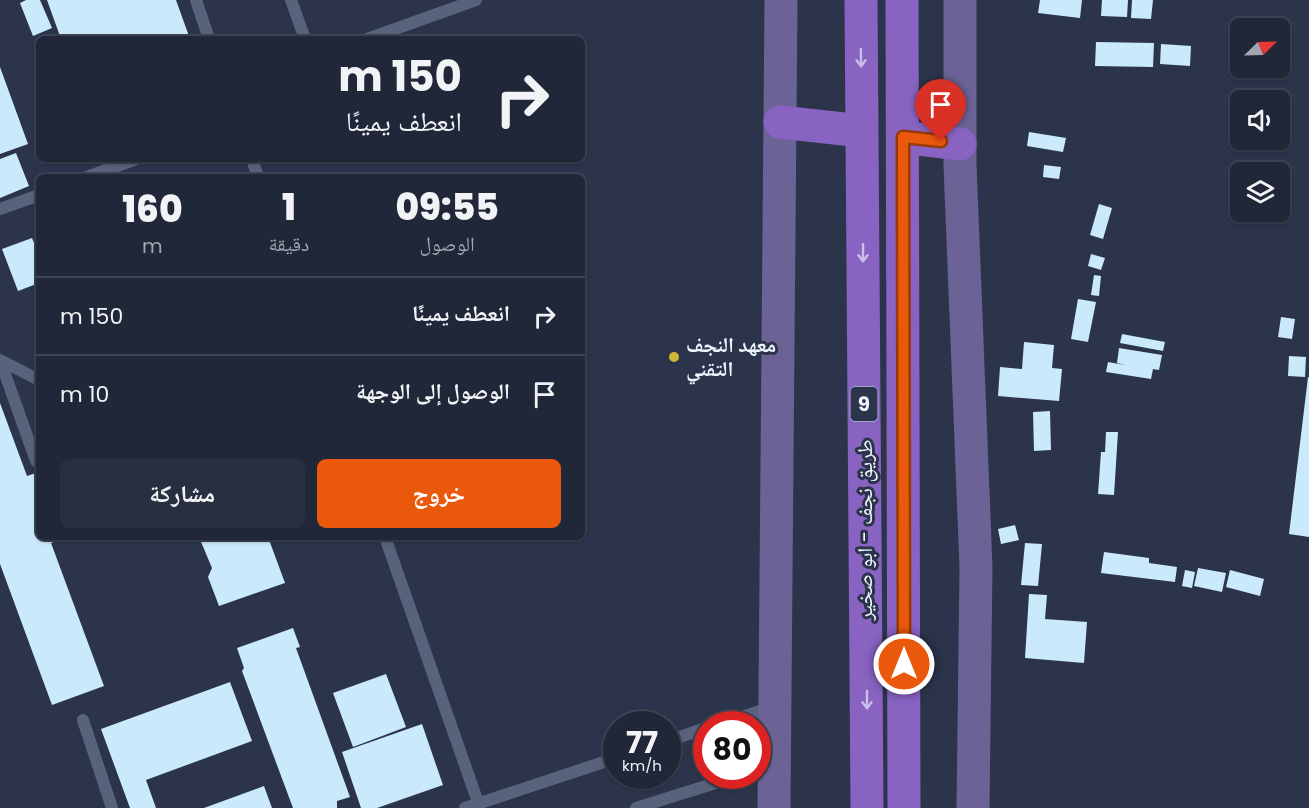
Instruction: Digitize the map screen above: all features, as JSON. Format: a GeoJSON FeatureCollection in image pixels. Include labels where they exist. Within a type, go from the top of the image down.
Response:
{"type":"FeatureCollection","features":[{"type":"Feature","properties":{"kind":"highway","name":"طريق نجف - ابو صخير"},"geometry":{"type":"LineString","coordinates":[[861,0],[867,808]]}},
{"type":"Feature","properties":{"kind":"highway","name":"طريق نجف - ابو صخير"},"geometry":{"type":"LineString","coordinates":[[902,0],[904,808]]}},
{"type":"Feature","properties":{"kind":"highway"},"geometry":{"type":"LineString","coordinates":[[780,122],[862,131]]}},
{"type":"Feature","properties":{"kind":"highway"},"geometry":{"type":"LineString","coordinates":[[903,137],[960,144]]}},
{"type":"Feature","properties":{"kind":"main road"},"geometry":{"type":"LineString","coordinates":[[771,726],[774,706],[781,0]]}},
{"type":"Feature","properties":{"kind":"main road"},"geometry":{"type":"LineString","coordinates":[[960,0],[960,144],[976,567],[973,808]]}},
{"type":"Feature","properties":{"kind":"main road"},"geometry":{"type":"LineString","coordinates":[[770,789],[774,808]]}},
{"type":"Feature","properties":{"kind":"lane"},"geometry":{"type":"LineString","coordinates":[[196,0],[208,36]]}},
{"type":"Feature","properties":{"kind":"lane"},"geometry":{"type":"LineString","coordinates":[[291,0],[304,36]]}},
{"type":"Feature","properties":{"kind":"lane"},"geometry":{"type":"LineString","coordinates":[[376,36],[476,0]]}},
{"type":"Feature","properties":{"kind":"lane"},"geometry":{"type":"LineString","coordinates":[[95,174],[128,162]]}},
{"type":"Feature","properties":{"kind":"lane"},"geometry":{"type":"LineString","coordinates":[[0,209],[36,196]]}},
{"type":"Feature","properties":{"kind":"lane"},"geometry":{"type":"LineString","coordinates":[[0,360],[36,378]]}},
{"type":"Feature","properties":{"kind":"lane"},"geometry":{"type":"LineString","coordinates":[[0,360],[36,461]]}},
{"type":"Feature","properties":{"kind":"lane"},"geometry":{"type":"LineString","coordinates":[[386,540],[480,805]]}},
{"type":"Feature","properties":{"kind":"lane"},"geometry":{"type":"LineString","coordinates":[[758,711],[774,706]]}},
{"type":"Feature","properties":{"kind":"lane"},"geometry":{"type":"LineString","coordinates":[[83,720],[112,808]]}},
{"type":"Feature","properties":{"kind":"lane"},"geometry":{"type":"LineString","coordinates":[[465,808],[480,805],[603,762]]}},
{"type":"Feature","properties":{"kind":"lane"},"geometry":{"type":"LineString","coordinates":[[636,808],[697,789]]}},
{"type":"Feature","properties":{"kind":"building"},"geometry":{"type":"Polygon","coordinates":[[[26,0],[40,0],[52,28],[33,36],[20,3],[26,0]]]}},
{"type":"Feature","properties":{"kind":"building"},"geometry":{"type":"Polygon","coordinates":[[[47,0],[176,0],[189,36],[60,36],[47,0]]]}},
{"type":"Feature","properties":{"kind":"building"},"geometry":{"type":"Polygon","coordinates":[[[1040,0],[1082,0],[1080,18],[1038,13],[1040,0]]]}},
{"type":"Feature","properties":{"kind":"building"},"geometry":{"type":"Polygon","coordinates":[[[1102,0],[1128,0],[1127,17],[1101,16],[1102,0]]]}},
{"type":"Feature","properties":{"kind":"building"},"geometry":{"type":"Polygon","coordinates":[[[1132,0],[1153,0],[1151,19],[1131,18],[1132,0]]]}},
{"type":"Feature","properties":{"kind":"building"},"geometry":{"type":"Polygon","coordinates":[[[1096,42],[1154,43],[1153,67],[1095,66],[1096,42]]]}},
{"type":"Feature","properties":{"kind":"building"},"geometry":{"type":"Polygon","coordinates":[[[1161,44],[1191,46],[1190,66],[1160,64],[1161,44]]]}},
{"type":"Feature","properties":{"kind":"building"},"geometry":{"type":"Polygon","coordinates":[[[0,67],[28,144],[0,154],[0,67]]]}},
{"type":"Feature","properties":{"kind":"building"},"geometry":{"type":"Polygon","coordinates":[[[1029,132],[1066,138],[1063,152],[1027,146],[1029,132]]]}},
{"type":"Feature","properties":{"kind":"building"},"geometry":{"type":"Polygon","coordinates":[[[16,153],[29,186],[0,198],[0,159],[16,153]]]}},
{"type":"Feature","properties":{"kind":"building"},"geometry":{"type":"Polygon","coordinates":[[[1044,165],[1061,167],[1059,179],[1043,177],[1044,165]]]}},
{"type":"Feature","properties":{"kind":"building"},"geometry":{"type":"Polygon","coordinates":[[[1099,204],[1112,208],[1103,239],[1090,235],[1099,204]]]}},
{"type":"Feature","properties":{"kind":"building"},"geometry":{"type":"Polygon","coordinates":[[[32,238],[36,248],[36,284],[18,291],[2,249],[32,238]]]}},
{"type":"Feature","properties":{"kind":"building"},"geometry":{"type":"Polygon","coordinates":[[[1091,254],[1105,258],[1101,270],[1088,266],[1091,254]]]}},
{"type":"Feature","properties":{"kind":"building"},"geometry":{"type":"Polygon","coordinates":[[[1094,275],[1101,276],[1099,296],[1091,295],[1094,275]]]}},
{"type":"Feature","properties":{"kind":"building"},"geometry":{"type":"Polygon","coordinates":[[[1078,299],[1096,302],[1088,342],[1071,339],[1078,299]]]}},
{"type":"Feature","properties":{"kind":"building"},"geometry":{"type":"Polygon","coordinates":[[[1281,317],[1295,319],[1292,339],[1278,337],[1281,317]]]}},
{"type":"Feature","properties":{"kind":"building"},"geometry":{"type":"Polygon","coordinates":[[[1122,334],[1165,342],[1163,351],[1120,343],[1122,334]]]}},
{"type":"Feature","properties":{"kind":"building"},"geometry":{"type":"Polygon","coordinates":[[[1024,342],[1054,345],[1052,368],[1062,369],[1059,401],[998,396],[1000,367],[1022,369],[1024,342]]]}},
{"type":"Feature","properties":{"kind":"building"},"geometry":{"type":"Polygon","coordinates":[[[1119,348],[1162,355],[1159,370],[1153,369],[1151,379],[1106,372],[1108,362],[1125,365],[1117,363],[1119,348]]]}},
{"type":"Feature","properties":{"kind":"building"},"geometry":{"type":"Polygon","coordinates":[[[1289,356],[1306,357],[1305,377],[1288,376],[1289,356]]]}},
{"type":"Feature","properties":{"kind":"building"},"geometry":{"type":"Polygon","coordinates":[[[1309,377],[1309,537],[1289,534],[1309,377]]]}},
{"type":"Feature","properties":{"kind":"building"},"geometry":{"type":"Polygon","coordinates":[[[0,403],[27,476],[36,473],[36,540],[58,540],[51,543],[104,686],[52,705],[0,564],[0,403]]]}},
{"type":"Feature","properties":{"kind":"building"},"geometry":{"type":"Polygon","coordinates":[[[1050,411],[1051,450],[1034,451],[1033,412],[1050,411]]]}},
{"type":"Feature","properties":{"kind":"building"},"geometry":{"type":"Polygon","coordinates":[[[1106,432],[1118,432],[1114,495],[1098,494],[1101,452],[1105,452],[1106,432]]]}},
{"type":"Feature","properties":{"kind":"building"},"geometry":{"type":"Polygon","coordinates":[[[1015,525],[1019,540],[1001,544],[998,529],[1015,525]]]}},
{"type":"Feature","properties":{"kind":"building"},"geometry":{"type":"Polygon","coordinates":[[[200,540],[269,540],[285,583],[219,606],[208,577],[212,568],[200,540]]]}},
{"type":"Feature","properties":{"kind":"building"},"geometry":{"type":"Polygon","coordinates":[[[1025,543],[1042,544],[1038,586],[1021,585],[1025,543]]]}},
{"type":"Feature","properties":{"kind":"building"},"geometry":{"type":"Polygon","coordinates":[[[1104,552],[1149,558],[1149,563],[1177,567],[1175,582],[1101,573],[1104,552]]]}},
{"type":"Feature","properties":{"kind":"building"},"geometry":{"type":"Polygon","coordinates":[[[1198,568],[1226,573],[1222,592],[1194,586],[1198,568]]]}},
{"type":"Feature","properties":{"kind":"building"},"geometry":{"type":"Polygon","coordinates":[[[1185,570],[1195,572],[1192,588],[1182,586],[1185,570]]]}},
{"type":"Feature","properties":{"kind":"building"},"geometry":{"type":"Polygon","coordinates":[[[1230,570],[1264,579],[1260,596],[1226,587],[1230,570]]]}},
{"type":"Feature","properties":{"kind":"building"},"geometry":{"type":"Polygon","coordinates":[[[1029,594],[1047,595],[1045,619],[1087,622],[1084,663],[1025,658],[1029,594]]]}},
{"type":"Feature","properties":{"kind":"building"},"geometry":{"type":"Polygon","coordinates":[[[293,628],[300,647],[296,648],[350,797],[337,801],[337,808],[293,808],[242,671],[244,668],[237,648],[293,628]]]}},
{"type":"Feature","properties":{"kind":"building"},"geometry":{"type":"Polygon","coordinates":[[[386,674],[406,727],[353,747],[333,693],[386,674]]]}},
{"type":"Feature","properties":{"kind":"building"},"geometry":{"type":"Polygon","coordinates":[[[230,682],[252,741],[146,780],[156,808],[130,808],[101,729],[230,682]]]}},
{"type":"Feature","properties":{"kind":"building"},"geometry":{"type":"Polygon","coordinates":[[[422,724],[443,785],[377,808],[361,808],[342,752],[422,724]]]}},
{"type":"Feature","properties":{"kind":"building"},"geometry":{"type":"Polygon","coordinates":[[[264,786],[272,808],[204,808],[264,786]]]}},
{"type":"Feature","properties":{"kind":"place","name":"معهد النجف التقني"},"geometry":{"type":"Point","coordinates":[674,357]}},
{"type":"Feature","properties":{"kind":"route"},"geometry":{"type":"LineString","coordinates":[[904,664],[903,137],[941,141]]}}]}
